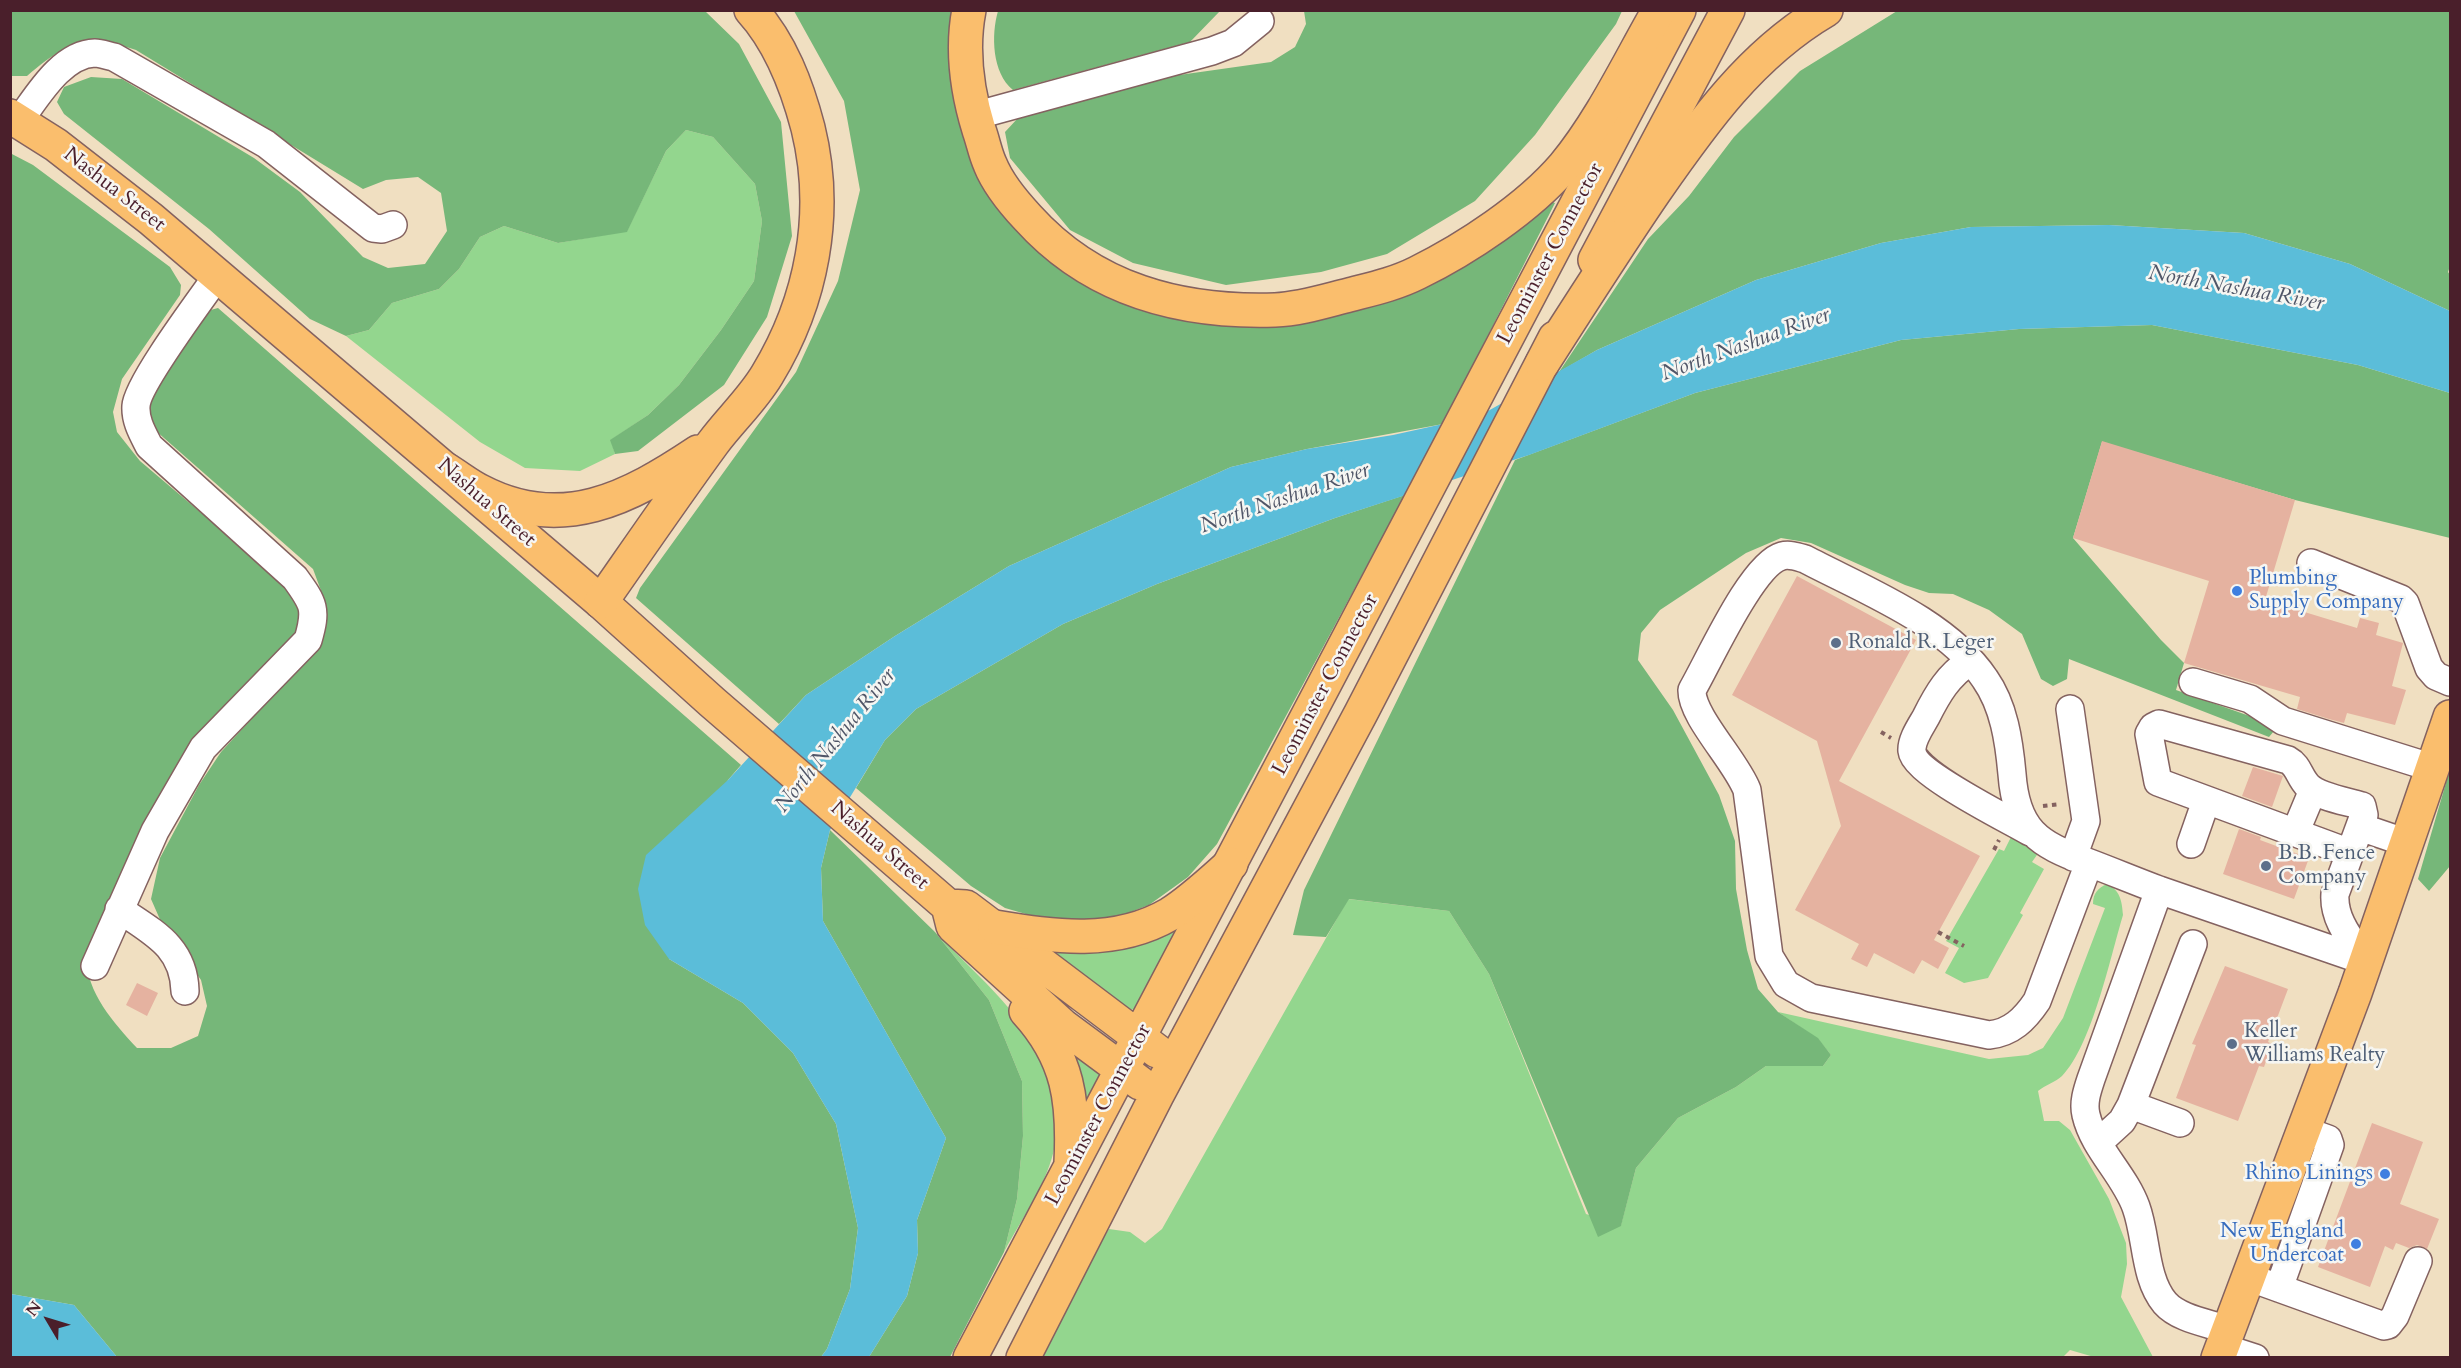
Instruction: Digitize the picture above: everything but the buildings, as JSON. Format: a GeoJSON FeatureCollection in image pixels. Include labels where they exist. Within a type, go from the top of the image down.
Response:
{"type":"FeatureCollection","features":[{"type":"Feature","properties":{"kind":"main road"},"geometry":{"type":"LineString","coordinates":[[601,602],[714,441],[766,377],[792,328],[810,270],[818,208],[813,150],[802,105],[784,61],[751,10]]}},
{"type":"Feature","properties":{"kind":"main road"},"geometry":{"type":"LineString","coordinates":[[969,10],[965,42],[967,80],[974,116],[990,165],[1010,199],[1050,243],[1094,273],[1149,297],[1213,309],[1277,310],[1318,303],[1398,282],[1479,237],[1531,197],[1569,158],[1598,115],[1659,10]]}},
{"type":"Feature","properties":{"kind":"main road","name":"Leominster Connector"},"geometry":{"type":"LineString","coordinates":[[970,1358],[1123,1071],[1382,578],[1534,282],[1679,10]]}},
{"type":"Feature","properties":{"kind":"main road","name":"Leominster Connector"},"geometry":{"type":"LineString","coordinates":[[1023,1358],[1174,1062],[1441,560],[1542,364],[1600,263],[1728,10]]}},
{"type":"Feature","properties":{"kind":"main road"},"geometry":{"type":"LineString","coordinates":[[1600,263],[1695,133],[1731,88],[1763,57],[1826,10]]}},
{"type":"Feature","properties":{"kind":"main road","name":"Nashua Street"},"geometry":{"type":"LineString","coordinates":[[15,118],[94,174],[218,275],[601,602],[712,702],[891,856],[1063,1026],[1157,1095]]}},
{"type":"Feature","properties":{"kind":"main road"},"geometry":{"type":"LineString","coordinates":[[445,469],[480,491],[516,505],[536,508],[581,508],[635,491],[714,441]]}},
{"type":"Feature","properties":{"kind":"main road"},"geometry":{"type":"LineString","coordinates":[[2222,1345],[2366,961],[2451,717]]}},
{"type":"Feature","properties":{"kind":"main road"},"geometry":{"type":"LineString","coordinates":[[995,927],[1050,937],[1082,938],[1144,927],[1171,913],[1231,864]]}},
{"type":"Feature","properties":{"kind":"main road","name":"Nashua Street"},"geometry":{"type":"LineString","coordinates":[[951,916],[966,907],[995,927],[1139,1040],[1174,1062]]}},
{"type":"Feature","properties":{"kind":"main road"},"geometry":{"type":"LineString","coordinates":[[951,916],[970,956],[1037,1023],[1059,1060],[1070,1097],[1070,1168]]}},
{"type":"Feature","properties":{"kind":"lane"},"geometry":{"type":"LineString","coordinates":[[974,116],[1212,51],[1233,43],[1260,21]]}},
{"type":"Feature","properties":{"kind":"lane"},"geometry":{"type":"LineString","coordinates":[[15,118],[58,71],[77,58],[95,53],[114,57],[266,144],[373,228],[382,230],[393,225]]}},
{"type":"Feature","properties":{"kind":"lane"},"geometry":{"type":"LineString","coordinates":[[95,966],[155,831],[203,748],[308,640],[314,618],[314,607],[309,596],[295,578],[149,446],[139,425],[136,405],[147,381],[218,275]]}},
{"type":"Feature","properties":{"kind":"lane"},"geometry":{"type":"LineString","coordinates":[[2027,826],[2016,802],[2003,718],[1986,681],[1970,661],[1911,614],[1805,559],[1782,556],[1768,564],[1755,577],[1692,690],[1691,696],[1697,710],[1738,770],[1747,790],[1769,956],[1786,984],[1811,998],[1989,1035],[1997,1034],[2016,1025],[2037,1001],[2081,860],[2085,829],[2084,802],[2070,709]]}},
{"type":"Feature","properties":{"kind":"lane"},"geometry":{"type":"LineString","coordinates":[[2311,563],[2401,599],[2405,603],[2429,668],[2436,676],[2451,682]]}},
{"type":"Feature","properties":{"kind":"lane"},"geometry":{"type":"LineString","coordinates":[[1970,661],[1948,678],[1912,743],[1914,758],[1928,773],[2027,826],[2052,848],[2159,890],[2366,961]]}},
{"type":"Feature","properties":{"kind":"lane"},"geometry":{"type":"LineString","coordinates":[[2193,682],[2250,699],[2283,721],[2433,768]]}},
{"type":"Feature","properties":{"kind":"lane"},"geometry":{"type":"LineString","coordinates":[[2350,853],[2158,782],[2149,734],[2153,727],[2159,724],[2288,760],[2295,764],[2304,781],[2313,789],[2361,806],[2364,815],[2335,894],[2334,904],[2342,924],[2366,961]]}},
{"type":"Feature","properties":{"kind":"lane"},"geometry":{"type":"LineString","coordinates":[[2295,833],[2313,789]]}},
{"type":"Feature","properties":{"kind":"lane"},"geometry":{"type":"LineString","coordinates":[[2192,844],[2206,801]]}},
{"type":"Feature","properties":{"kind":"lane"},"geometry":{"type":"LineString","coordinates":[[2360,827],[2407,843]]}},
{"type":"Feature","properties":{"kind":"lane"},"geometry":{"type":"LineString","coordinates":[[2159,890],[2086,1096],[2087,1119],[2098,1143],[2132,1196],[2143,1231],[2152,1277],[2163,1300],[2222,1345],[2255,1358]]}},
{"type":"Feature","properties":{"kind":"lane"},"geometry":{"type":"LineString","coordinates":[[120,909],[158,936],[178,956],[185,979],[185,991]]}},
{"type":"Feature","properties":{"kind":"lane"},"geometry":{"type":"LineString","coordinates":[[2098,1143],[2122,1121],[2131,1105],[2193,944]]}},
{"type":"Feature","properties":{"kind":"lane"},"geometry":{"type":"LineString","coordinates":[[2131,1105],[2180,1123]]}},
{"type":"Feature","properties":{"kind":"lane"},"geometry":{"type":"LineString","coordinates":[[2278,1288],[2330,1148],[2328,1139],[2303,1130]]}},
{"type":"Feature","properties":{"kind":"lane"},"geometry":{"type":"LineString","coordinates":[[2248,1277],[2384,1326],[2388,1325],[2395,1316],[2418,1261]]}},
{"type":"Feature","properties":{"kind":"path"},"geometry":{"type":"LineString","coordinates":[[2027,826],[2044,805],[2084,802]]}},
{"type":"Feature","properties":{"kind":"path"},"geometry":{"type":"LineString","coordinates":[[1938,932],[1964,946]]}},
{"type":"Feature","properties":{"kind":"green space"},"geometry":{"type":"Polygon","coordinates":[[[998,10],[1220,11],[1190,42],[1013,90],[1006,83],[997,64],[994,31],[998,10]]]}},
{"type":"Feature","properties":{"kind":"green space"},"geometry":{"type":"Polygon","coordinates":[[[11,11],[705,11],[739,44],[781,122],[792,236],[767,317],[724,385],[638,451],[615,454],[610,440],[648,415],[679,385],[721,330],[754,281],[762,221],[755,184],[713,137],[686,130],[666,151],[627,232],[558,243],[504,226],[480,237],[459,269],[439,289],[392,303],[369,330],[346,336],[310,319],[209,229],[64,114],[57,102],[64,87],[91,77],[122,79],[254,158],[300,192],[363,257],[388,268],[425,264],[447,231],[441,193],[418,177],[386,180],[363,189],[136,50],[118,45],[89,42],[77,44],[54,55],[27,76],[11,76],[11,11]]]}},
{"type":"Feature","properties":{"kind":"green space"},"geometry":{"type":"Polygon","coordinates":[[[794,11],[952,11],[950,35],[954,100],[971,154],[1080,278],[1314,314],[1547,200],[1555,203],[1443,424],[1307,449],[1231,467],[1009,566],[895,636],[806,695],[779,724],[636,598],[640,588],[796,372],[838,281],[860,190],[844,101],[794,11]]]}},
{"type":"Feature","properties":{"kind":"green space"},"geometry":{"type":"Polygon","coordinates":[[[1304,11],[1622,11],[1616,24],[1535,135],[1475,201],[1387,254],[1321,272],[1226,285],[1133,263],[1070,230],[1010,158],[1005,132],[1018,118],[1165,77],[1271,62],[1295,47],[1306,24],[1304,11]]]}},
{"type":"Feature","properties":{"kind":"green space"},"geometry":{"type":"Polygon","coordinates":[[[1897,11],[2450,11],[2450,266],[2448,272],[2450,275],[2450,311],[2350,264],[2244,233],[2109,225],[1971,227],[1881,243],[1756,280],[1597,350],[1559,372],[1648,239],[1689,196],[1734,137],[1800,71],[1897,11]]]}},
{"type":"Feature","properties":{"kind":"green space"},"geometry":{"type":"Polygon","coordinates":[[[686,130],[713,137],[755,184],[762,221],[754,281],[721,330],[679,385],[648,415],[611,440],[615,454],[580,471],[525,468],[480,442],[346,336],[369,330],[392,303],[439,289],[459,269],[480,237],[504,226],[558,243],[627,231],[666,151],[686,130]]]}},
{"type":"Feature","properties":{"kind":"green space"},"geometry":{"type":"Polygon","coordinates":[[[10,153],[33,165],[170,267],[181,285],[180,295],[122,379],[113,412],[117,432],[140,461],[291,589],[303,619],[292,640],[185,754],[89,946],[88,969],[96,995],[103,1007],[137,1048],[171,1048],[198,1036],[207,1006],[201,980],[162,924],[151,899],[160,858],[199,785],[221,752],[310,655],[324,625],[323,596],[313,569],[156,431],[150,412],[150,388],[207,311],[218,308],[741,765],[728,780],[669,959],[743,1003],[793,1053],[836,1124],[858,1228],[850,1289],[827,1349],[821,1357],[117,1357],[74,1305],[11,1294],[10,153]]]}},
{"type":"Feature","properties":{"kind":"green space"},"geometry":{"type":"Polygon","coordinates":[[[2152,325],[2358,365],[2450,393],[2450,538],[2295,500],[2102,442],[2073,538],[2161,640],[2184,663],[2176,690],[2275,725],[2269,737],[2069,659],[2067,679],[2053,686],[2041,679],[2022,634],[1989,610],[1953,594],[1929,593],[1905,585],[1811,543],[1781,538],[1746,553],[1660,610],[1641,633],[1638,660],[1673,710],[1719,795],[1735,841],[1736,889],[1747,950],[1758,989],[1778,1012],[1818,1038],[1831,1055],[1823,1066],[1766,1066],[1736,1087],[1678,1118],[1636,1168],[1621,1226],[1598,1237],[1489,974],[1449,911],[1349,899],[1326,937],[1293,935],[1304,890],[1515,460],[1695,393],[1901,340],[2019,329],[2152,325]]]}},
{"type":"Feature","properties":{"kind":"green space"},"geometry":{"type":"Polygon","coordinates":[[[1405,495],[1217,844],[1188,877],[1149,905],[1107,921],[1057,923],[1005,908],[971,886],[856,788],[885,740],[916,709],[1063,624],[1157,584],[1335,518],[1405,495]]]}},
{"type":"Feature","properties":{"kind":"green space"},"geometry":{"type":"Polygon","coordinates":[[[2450,769],[2450,866],[2429,891],[2418,879],[2450,769]]]}},
{"type":"Feature","properties":{"kind":"green space"},"geometry":{"type":"Polygon","coordinates":[[[830,830],[935,932],[989,1000],[1022,1081],[1023,1136],[1017,1199],[1004,1252],[950,1357],[869,1357],[907,1296],[918,1253],[917,1220],[946,1138],[823,921],[821,868],[830,830]]]}},
{"type":"Feature","properties":{"kind":"green space"},"geometry":{"type":"Polygon","coordinates":[[[2011,837],[2039,852],[2032,862],[2044,869],[2020,913],[2023,915],[1988,978],[1964,983],[1945,973],[1959,948],[1946,941],[1999,849],[2004,851],[2011,837]]]}},
{"type":"Feature","properties":{"kind":"green space"},"geometry":{"type":"Polygon","coordinates":[[[2107,884],[2115,889],[2120,897],[2123,915],[2099,1000],[2073,1062],[2060,1078],[2038,1091],[2044,1121],[2059,1121],[2070,1130],[2109,1199],[2126,1243],[2127,1264],[2121,1297],[2153,1357],[2094,1357],[2070,1350],[2062,1358],[1037,1358],[1075,1285],[1109,1229],[1130,1232],[1145,1243],[1162,1229],[1348,899],[1449,911],[1489,974],[1586,1214],[1621,1225],[1636,1168],[1678,1118],[1736,1087],[1766,1066],[1823,1066],[1831,1055],[1818,1039],[1778,1012],[1989,1059],[2028,1055],[2043,1048],[2063,1018],[2105,908],[2093,904],[2094,897],[2099,889],[2107,884]]]}},
{"type":"Feature","properties":{"kind":"green space"},"geometry":{"type":"Polygon","coordinates":[[[1178,928],[1135,1009],[1125,1011],[1042,945],[1178,928]]]}},
{"type":"Feature","properties":{"kind":"green space"},"geometry":{"type":"Polygon","coordinates":[[[935,932],[1003,1001],[1023,1026],[1040,1053],[1052,1081],[1057,1112],[1052,1159],[1041,1187],[1004,1252],[1017,1199],[1023,1136],[1022,1081],[989,1000],[935,932]]]}},
{"type":"Feature","properties":{"kind":"green space"},"geometry":{"type":"Polygon","coordinates":[[[1078,1056],[1102,1070],[1085,1103],[1074,1057],[1078,1056]]]}},
{"type":"Feature","properties":{"kind":"water","name":"North Nashua River"},"geometry":{"type":"Polygon","coordinates":[[[2109,225],[2244,233],[2350,264],[2450,311],[2450,393],[2358,365],[2152,325],[2019,329],[1901,340],[1695,393],[1529,455],[1335,518],[1157,584],[1063,624],[916,709],[885,740],[830,830],[821,868],[823,921],[946,1138],[917,1220],[918,1253],[907,1296],[869,1357],[821,1357],[827,1349],[850,1289],[858,1228],[836,1124],[793,1053],[743,1003],[669,959],[645,925],[638,889],[646,855],[728,780],[806,695],[895,636],[1009,566],[1231,467],[1307,449],[1393,435],[1479,416],[1597,350],[1756,280],[1881,243],[1971,227],[2109,225]]]}},
{"type":"Feature","properties":{"kind":"water"},"geometry":{"type":"Polygon","coordinates":[[[11,1294],[74,1305],[117,1357],[11,1357],[11,1294]]]}},
{"type":"Feature","properties":{"kind":"place","name":"Plumbing Supply Company"},"geometry":{"type":"Point","coordinates":[2237,591]}},
{"type":"Feature","properties":{"kind":"place","name":"Ronald R. Leger"},"geometry":{"type":"Point","coordinates":[1836,643]}},
{"type":"Feature","properties":{"kind":"place","name":"B.B. Fence Company"},"geometry":{"type":"Point","coordinates":[2266,866]}},
{"type":"Feature","properties":{"kind":"place","name":"Keller Williams Realty"},"geometry":{"type":"Point","coordinates":[2232,1044]}},
{"type":"Feature","properties":{"kind":"place","name":"Rhino Linings"},"geometry":{"type":"Point","coordinates":[2385,1174]}},
{"type":"Feature","properties":{"kind":"place","name":"New England Undercoat"},"geometry":{"type":"Point","coordinates":[2356,1244]}}]}
